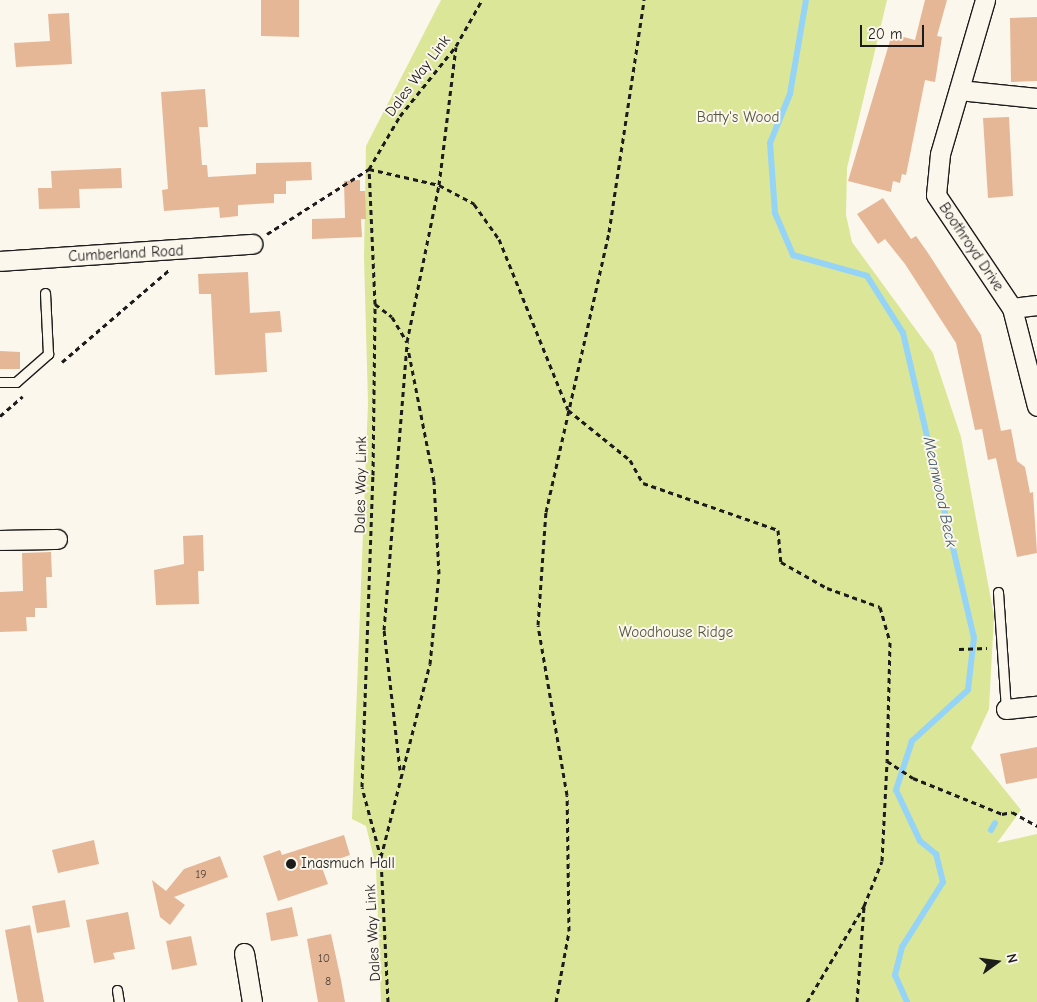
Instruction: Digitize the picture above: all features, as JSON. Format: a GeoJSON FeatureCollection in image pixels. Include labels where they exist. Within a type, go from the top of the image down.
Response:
{"type":"FeatureCollection","features":[{"type":"Feature","properties":{"kind":"street","name":"Boothroyd Drive"},"geometry":{"type":"LineString","coordinates":[[986,0],[940,154],[936,195],[1012,308],[1037,406]]}},
{"type":"Feature","properties":{"kind":"street"},"geometry":{"type":"LineString","coordinates":[[959,90],[1037,98]]}},
{"type":"Feature","properties":{"kind":"street","name":"Cumberland Road"},"geometry":{"type":"LineString","coordinates":[[0,261],[192,250],[252,244]]}},
{"type":"Feature","properties":{"kind":"street"},"geometry":{"type":"LineString","coordinates":[[1012,308],[1037,305]]}},
{"type":"Feature","properties":{"kind":"street"},"geometry":{"type":"LineString","coordinates":[[0,540],[57,539]]}},
{"type":"Feature","properties":{"kind":"street"},"geometry":{"type":"LineString","coordinates":[[1006,708],[1037,706]]}},
{"type":"Feature","properties":{"kind":"street"},"geometry":{"type":"LineString","coordinates":[[244,953],[252,1002]]}},
{"type":"Feature","properties":{"kind":"lane"},"geometry":{"type":"LineString","coordinates":[[0,382],[16,382],[48,354],[46,293]]}},
{"type":"Feature","properties":{"kind":"lane"},"geometry":{"type":"LineString","coordinates":[[998,592],[1006,708]]}},
{"type":"Feature","properties":{"kind":"lane"},"geometry":{"type":"LineString","coordinates":[[117,990],[119,1002]]}},
{"type":"Feature","properties":{"kind":"path","name":"Dales Way Link"},"geometry":{"type":"LineString","coordinates":[[388,1002],[381,858],[362,787],[375,304],[369,170],[400,116],[456,46],[482,0]]}},
{"type":"Feature","properties":{"kind":"path"},"geometry":{"type":"LineString","coordinates":[[556,1002],[569,931],[567,795],[538,625],[546,512],[609,232],[644,0]]}},
{"type":"Feature","properties":{"kind":"path"},"geometry":{"type":"LineString","coordinates":[[400,770],[384,630],[407,342],[439,185],[456,46]]}},
{"type":"Feature","properties":{"kind":"path"},"geometry":{"type":"LineString","coordinates":[[252,244],[369,170],[439,185],[474,204],[498,239],[568,410],[630,460],[643,483],[778,530],[781,562],[827,588],[880,607],[890,642],[882,861],[864,906],[807,1002]]}},
{"type":"Feature","properties":{"kind":"path"},"geometry":{"type":"LineString","coordinates":[[59,365],[192,250]]}},
{"type":"Feature","properties":{"kind":"path"},"geometry":{"type":"LineString","coordinates":[[375,304],[392,317],[407,342],[434,481],[439,574],[430,664],[400,770],[381,858]]}},
{"type":"Feature","properties":{"kind":"path"},"geometry":{"type":"LineString","coordinates":[[0,416],[30,390]]}},
{"type":"Feature","properties":{"kind":"path"},"geometry":{"type":"LineString","coordinates":[[959,649],[987,648]]}},
{"type":"Feature","properties":{"kind":"path"},"geometry":{"type":"LineString","coordinates":[[886,760],[911,777],[1002,814],[1012,812],[1037,826]]}},
{"type":"Feature","properties":{"kind":"path"},"geometry":{"type":"LineString","coordinates":[[857,1002],[864,906]]}},
{"type":"Feature","properties":{"kind":"green space","name":"Woodhouse Ridge"},"geometry":{"type":"Polygon","coordinates":[[[441,0],[887,0],[847,168],[846,215],[852,242],[933,353],[961,437],[994,616],[989,709],[971,748],[1021,810],[997,843],[1037,834],[1037,1002],[381,1002],[376,867],[366,826],[352,819],[368,403],[364,257],[366,146],[441,0]]]}},
{"type":"Feature","properties":{"kind":"building"},"geometry":{"type":"Polygon","coordinates":[[[261,0],[299,0],[299,37],[261,36],[261,0]]]}},
{"type":"Feature","properties":{"kind":"building"},"geometry":{"type":"Polygon","coordinates":[[[925,0],[947,0],[937,36],[942,37],[935,82],[925,80],[906,175],[902,174],[900,183],[893,181],[891,192],[848,181],[892,34],[915,40],[925,0]]]}},
{"type":"Feature","properties":{"kind":"building"},"geometry":{"type":"Polygon","coordinates":[[[69,13],[72,64],[16,67],[14,43],[50,41],[48,14],[69,13]]]}},
{"type":"Feature","properties":{"kind":"building"},"geometry":{"type":"Polygon","coordinates":[[[1037,17],[1037,81],[1011,82],[1010,18],[1037,17]]]}},
{"type":"Feature","properties":{"kind":"building"},"geometry":{"type":"Polygon","coordinates":[[[205,89],[208,127],[199,127],[202,165],[207,165],[208,177],[256,174],[256,163],[311,162],[312,180],[286,181],[286,194],[274,194],[274,203],[238,205],[238,216],[220,218],[219,207],[164,211],[162,190],[168,189],[161,92],[205,89]]]}},
{"type":"Feature","properties":{"kind":"building"},"geometry":{"type":"Polygon","coordinates":[[[1009,117],[1013,196],[988,198],[983,118],[1009,117]]]}},
{"type":"Feature","properties":{"kind":"building"},"geometry":{"type":"Polygon","coordinates":[[[121,168],[122,188],[79,189],[80,208],[39,209],[38,188],[52,188],[51,171],[121,168]]]}},
{"type":"Feature","properties":{"kind":"building"},"geometry":{"type":"Polygon","coordinates":[[[360,180],[360,191],[365,191],[366,219],[361,219],[362,237],[312,239],[312,219],[345,218],[344,181],[360,180]]]}},
{"type":"Feature","properties":{"kind":"building"},"geometry":{"type":"Polygon","coordinates":[[[883,198],[911,239],[916,236],[981,335],[1001,431],[1011,429],[1017,461],[1025,467],[1030,493],[1033,492],[1037,553],[1017,557],[996,458],[988,460],[982,429],[975,430],[956,343],[905,264],[885,239],[878,244],[857,214],[883,198]]]}},
{"type":"Feature","properties":{"kind":"building"},"geometry":{"type":"Polygon","coordinates":[[[248,272],[250,313],[280,311],[282,332],[265,333],[267,372],[215,375],[211,294],[199,294],[198,274],[248,272]]]}},
{"type":"Feature","properties":{"kind":"building"},"geometry":{"type":"Polygon","coordinates":[[[0,351],[20,352],[20,369],[0,369],[0,351]]]}},
{"type":"Feature","properties":{"kind":"building"},"geometry":{"type":"Polygon","coordinates":[[[203,535],[204,571],[198,571],[199,604],[156,605],[154,570],[184,564],[183,536],[203,535]]]}},
{"type":"Feature","properties":{"kind":"building"},"geometry":{"type":"Polygon","coordinates":[[[51,552],[52,577],[46,577],[47,608],[35,608],[35,617],[26,617],[27,631],[0,632],[0,592],[23,591],[22,553],[51,552]]]}},
{"type":"Feature","properties":{"kind":"building"},"geometry":{"type":"Polygon","coordinates":[[[1037,747],[1037,778],[1006,784],[1000,754],[1037,747]]]}},
{"type":"Feature","properties":{"kind":"building","name":"Inasmuch Hall"},"geometry":{"type":"Polygon","coordinates":[[[344,835],[350,855],[321,865],[328,884],[278,901],[263,856],[280,850],[282,855],[344,835]]]}},
{"type":"Feature","properties":{"kind":"building"},"geometry":{"type":"Polygon","coordinates":[[[94,840],[99,864],[58,873],[52,850],[94,840]]]}},
{"type":"Feature","properties":{"kind":"building"},"geometry":{"type":"Polygon","coordinates":[[[220,856],[228,877],[174,897],[185,905],[170,925],[160,917],[152,880],[166,891],[184,869],[220,856]]]}},
{"type":"Feature","properties":{"kind":"building"},"geometry":{"type":"Polygon","coordinates":[[[65,900],[70,927],[37,933],[32,906],[65,900]]]}},
{"type":"Feature","properties":{"kind":"building"},"geometry":{"type":"Polygon","coordinates":[[[292,907],[298,936],[271,941],[266,913],[292,907]]]}},
{"type":"Feature","properties":{"kind":"building"},"geometry":{"type":"Polygon","coordinates":[[[128,912],[135,949],[113,953],[115,959],[94,963],[86,920],[128,912]]]}},
{"type":"Feature","properties":{"kind":"building"},"geometry":{"type":"Polygon","coordinates":[[[30,925],[44,1002],[18,1002],[5,930],[30,925]]]}},
{"type":"Feature","properties":{"kind":"building"},"geometry":{"type":"Polygon","coordinates":[[[331,934],[345,1002],[318,1002],[307,939],[331,934]]]}},
{"type":"Feature","properties":{"kind":"building"},"geometry":{"type":"Polygon","coordinates":[[[191,936],[197,965],[172,970],[166,941],[191,936]]]}},
{"type":"Feature","properties":{"kind":"waterway","name":"Meanwood Beck"},"geometry":{"type":"LineString","coordinates":[[806,0],[790,94],[770,143],[775,213],[793,255],[867,276],[903,333],[974,637],[968,690],[912,741],[896,790],[920,841],[936,854],[943,882],[902,947],[895,975],[907,1002]]}},
{"type":"Feature","properties":{"kind":"waterway"},"geometry":{"type":"LineString","coordinates":[[991,830],[995,823]]}},
{"type":"Feature","properties":{"kind":"place","name":"Inasmuch Hall"},"geometry":{"type":"Point","coordinates":[291,864]}},
{"type":"Feature","properties":{"kind":"park label","name":"Batty's Wood"},"geometry":{"type":"Point","coordinates":[738,118]}}]}
